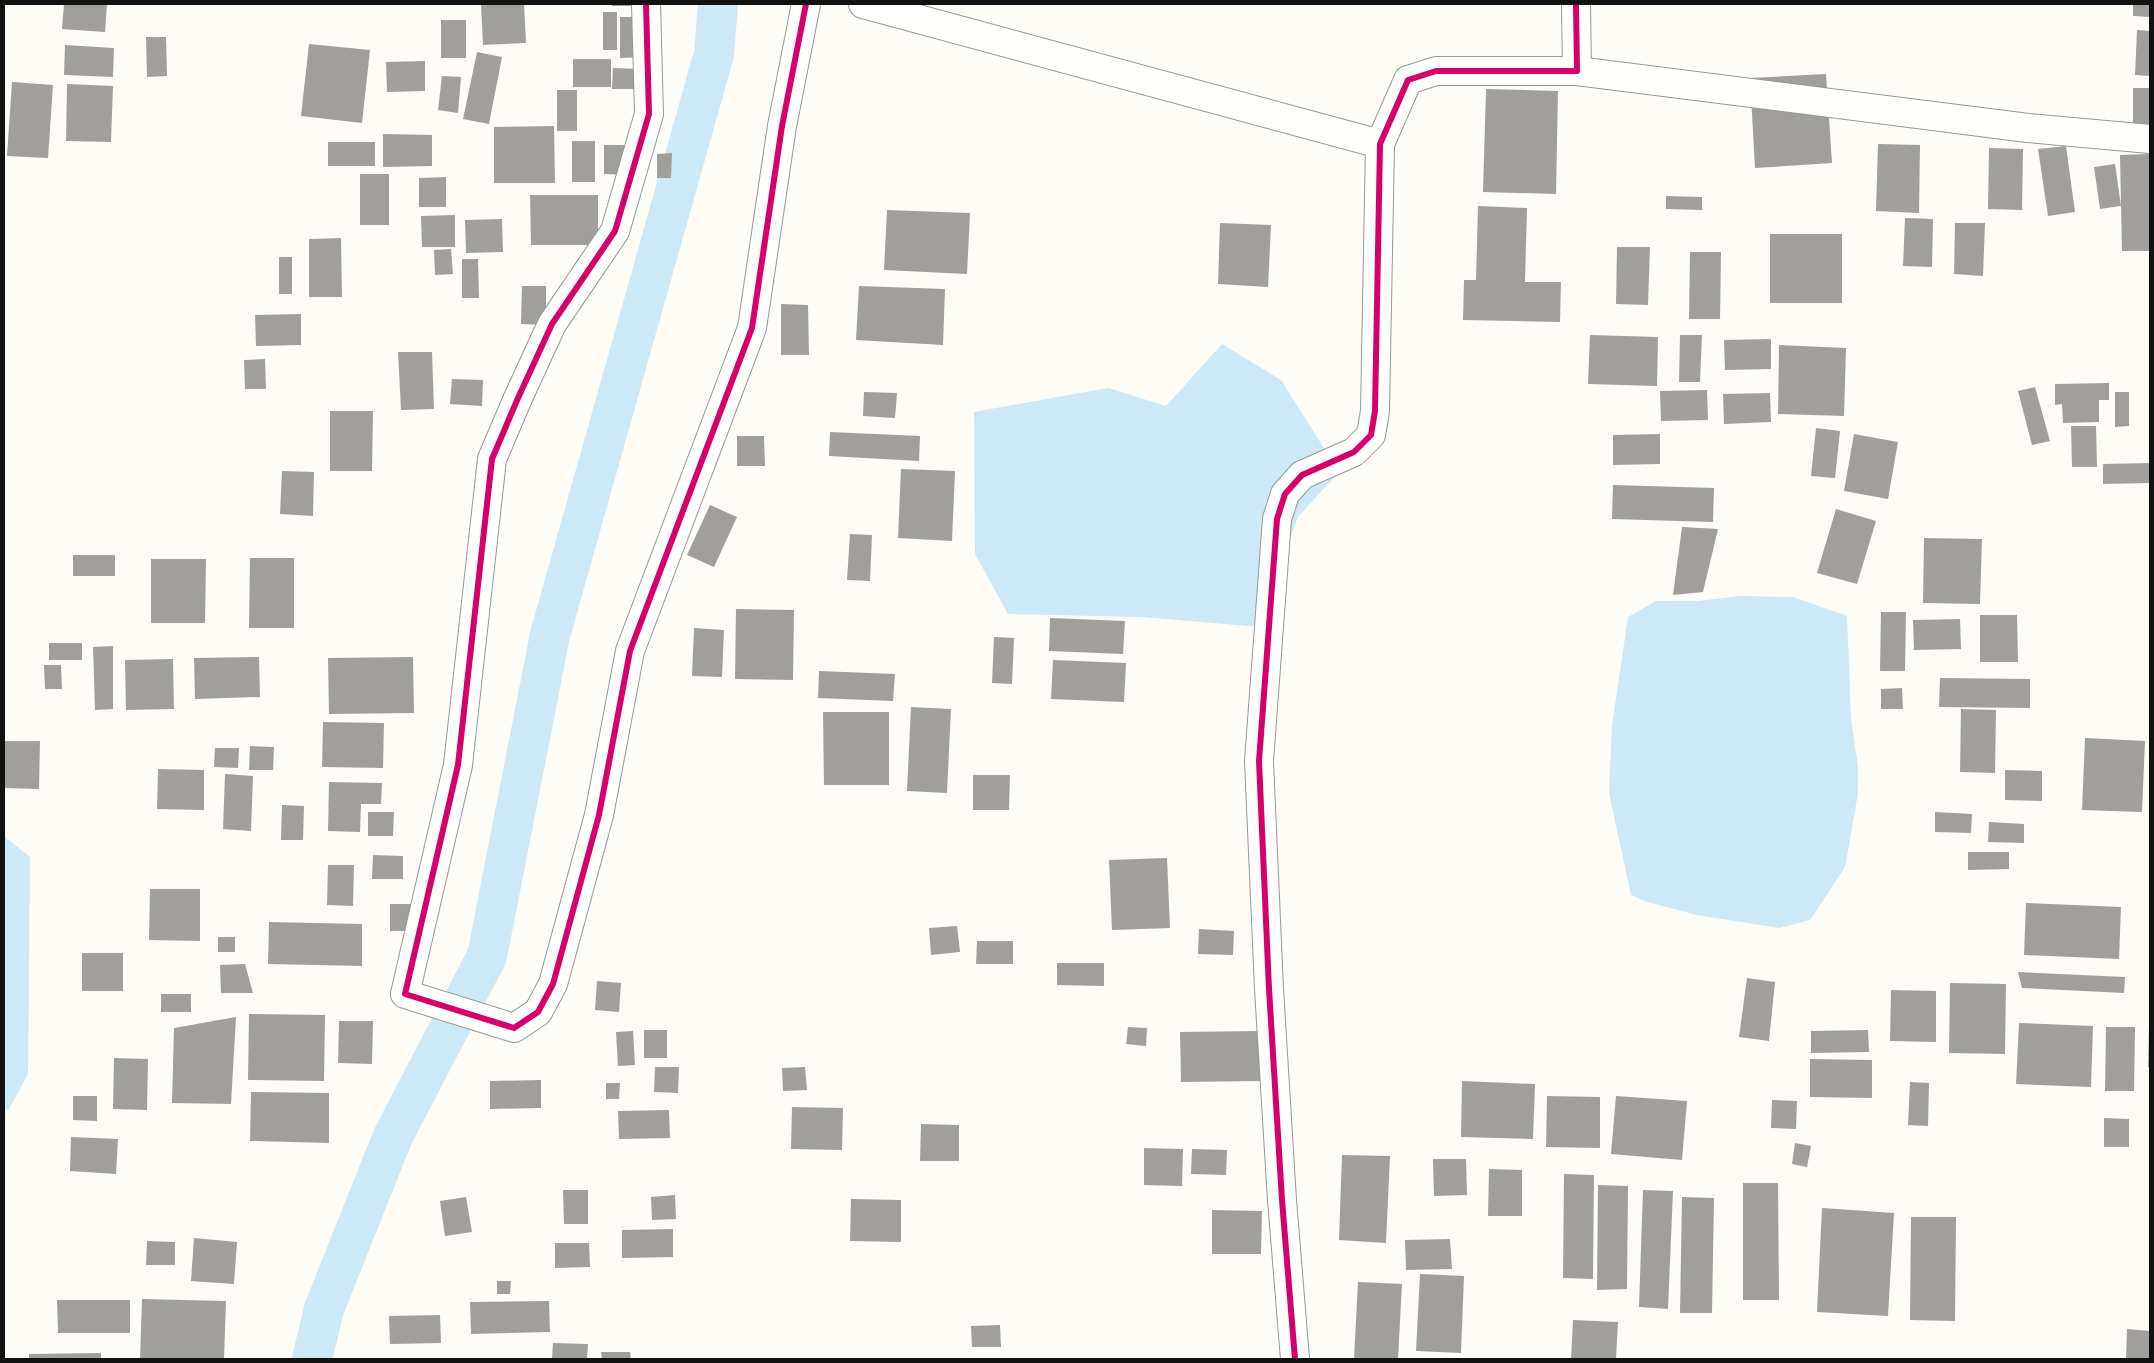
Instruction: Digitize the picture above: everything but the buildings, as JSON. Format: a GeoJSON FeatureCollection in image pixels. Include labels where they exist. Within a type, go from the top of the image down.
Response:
{"type":"FeatureCollection","features":[{"type":"Feature","properties":{"kind":"street"},"geometry":{"type":"LineString","coordinates":[[646,4],[649,114],[615,231],[552,324],[492,460],[458,765],[405,994],[514,1028],[538,1012],[553,984],[599,814],[630,651],[752,328],[782,126],[806,4]]}},
{"type":"Feature","properties":{"kind":"street"},"geometry":{"type":"LineString","coordinates":[[863,4],[1380,144]]}},
{"type":"Feature","properties":{"kind":"street"},"geometry":{"type":"LineString","coordinates":[[1576,4],[1577,71]]}},
{"type":"Feature","properties":{"kind":"street"},"geometry":{"type":"LineString","coordinates":[[1295,1359],[1282,1200],[1269,988],[1259,760],[1277,519],[1285,494],[1302,475],[1354,452],[1371,435],[1375,411],[1380,144],[1408,80],[1436,71],[1577,71],[2028,128],[2150,140]]}},
{"type":"Feature","properties":{"kind":"water"},"geometry":{"type":"Polygon","coordinates":[[[1222,344],[1281,380],[1339,472],[1298,517],[1285,550],[1283,629],[1142,617],[1008,614],[975,554],[974,412],[1108,388],[1166,406],[1222,344]]]}},
{"type":"Feature","properties":{"kind":"water"},"geometry":{"type":"Polygon","coordinates":[[[1741,596],[1793,597],[1847,616],[1851,718],[1858,767],[1858,793],[1845,867],[1810,920],[1779,928],[1697,915],[1647,902],[1631,895],[1609,793],[1612,726],[1628,617],[1656,601],[1697,601],[1741,596]]]}},
{"type":"Feature","properties":{"kind":"water"},"geometry":{"type":"Polygon","coordinates":[[[4,836],[30,857],[28,1074],[9,1109],[4,1110],[4,836]]]}},
{"type":"Feature","properties":{"kind":"waterway"},"geometry":{"type":"LineString","coordinates":[[312,1359],[324,1309],[393,1136],[487,956],[550,635],[714,54],[718,4]]}},
{"type":"Feature","properties":{"kind":"cycle path"},"geometry":{"type":"LineString","coordinates":[[646,4],[649,114],[615,231],[552,324],[492,459],[458,765],[405,994],[514,1028],[538,1012],[553,984],[599,815],[630,651],[752,328],[782,126],[806,4]]}},
{"type":"Feature","properties":{"kind":"cycle path"},"geometry":{"type":"LineString","coordinates":[[1295,1359],[1282,1200],[1269,989],[1259,761],[1277,519],[1285,494],[1302,475],[1354,452],[1371,435],[1375,411],[1380,144],[1408,80],[1436,71],[1577,71],[1576,4]]}}]}
